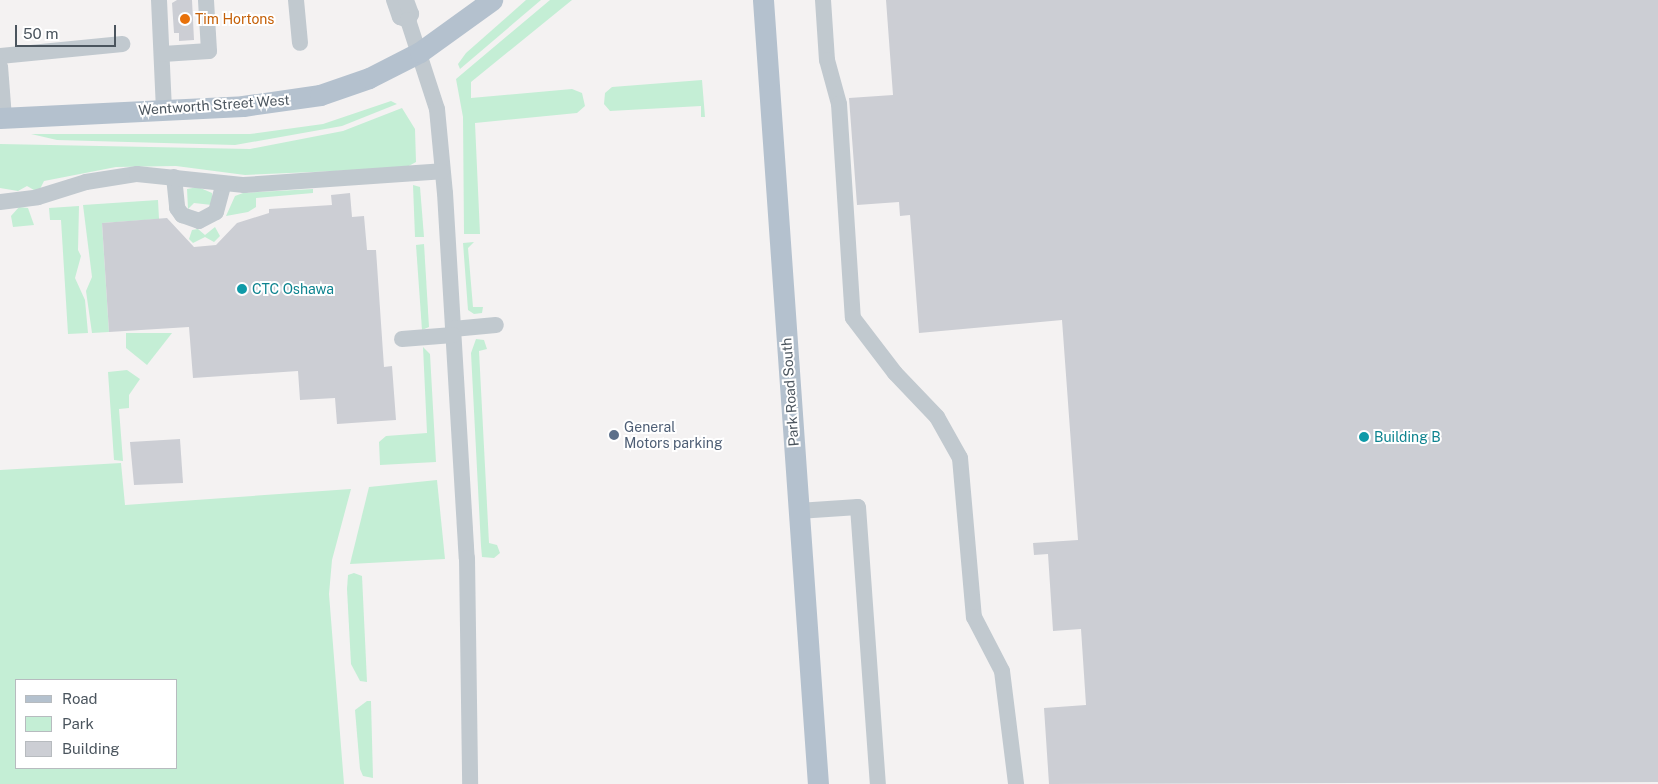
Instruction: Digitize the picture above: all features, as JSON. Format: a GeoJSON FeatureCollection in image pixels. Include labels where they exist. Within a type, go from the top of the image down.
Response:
{"type":"FeatureCollection","features":[{"type":"Feature","properties":{"kind":"main road","name":"Wentworth Street West"},"geometry":{"type":"LineString","coordinates":[[2,118],[272,103],[320,95],[369,78],[420,52],[492,0]]}},
{"type":"Feature","properties":{"kind":"main road","name":"Park Road South"},"geometry":{"type":"LineString","coordinates":[[764,0],[818,784]]}},
{"type":"Feature","properties":{"kind":"lane"},"geometry":{"type":"LineString","coordinates":[[159,0],[167,53]]}},
{"type":"Feature","properties":{"kind":"lane"},"geometry":{"type":"LineString","coordinates":[[164,109],[168,0]]}},
{"type":"Feature","properties":{"kind":"lane"},"geometry":{"type":"LineString","coordinates":[[167,53],[209,51],[206,0]]}},
{"type":"Feature","properties":{"kind":"lane"},"geometry":{"type":"LineString","coordinates":[[296,0],[300,42]]}},
{"type":"Feature","properties":{"kind":"lane"},"geometry":{"type":"LineString","coordinates":[[394,0],[400,18],[408,20]]}},
{"type":"Feature","properties":{"kind":"lane"},"geometry":{"type":"LineString","coordinates":[[406,0],[411,14],[408,20],[437,109],[467,558],[470,784]]}},
{"type":"Feature","properties":{"kind":"lane"},"geometry":{"type":"LineString","coordinates":[[822,0],[827,60],[839,104],[853,318],[894,373],[937,417],[960,458],[974,617],[1002,671],[1016,784]]}},
{"type":"Feature","properties":{"kind":"lane"},"geometry":{"type":"LineString","coordinates":[[0,56],[122,44]]}},
{"type":"Feature","properties":{"kind":"lane"},"geometry":{"type":"LineString","coordinates":[[0,66],[2,118]]}},
{"type":"Feature","properties":{"kind":"lane"},"geometry":{"type":"LineString","coordinates":[[0,202],[20,201],[76,184],[117,176],[174,176],[223,185],[442,171]]}},
{"type":"Feature","properties":{"kind":"lane"},"geometry":{"type":"LineString","coordinates":[[174,176],[177,208],[182,215],[199,221],[216,212],[223,185]]}},
{"type":"Feature","properties":{"kind":"lane"},"geometry":{"type":"LineString","coordinates":[[402,339],[496,325]]}},
{"type":"Feature","properties":{"kind":"lane"},"geometry":{"type":"LineString","coordinates":[[798,511],[858,507],[878,784]]}},
{"type":"Feature","properties":{"kind":"green space"},"geometry":{"type":"Polygon","coordinates":[[[526,0],[541,0],[460,69],[458,64],[466,53],[526,0]]]}},
{"type":"Feature","properties":{"kind":"green space"},"geometry":{"type":"Polygon","coordinates":[[[550,0],[572,0],[471,82],[471,98],[572,89],[582,93],[585,106],[577,113],[475,123],[480,234],[464,234],[463,117],[456,79],[550,0]]]}},
{"type":"Feature","properties":{"kind":"green space"},"geometry":{"type":"Polygon","coordinates":[[[702,80],[705,117],[701,117],[701,106],[610,111],[604,104],[605,93],[612,87],[702,80]]]}},
{"type":"Feature","properties":{"kind":"green space"},"geometry":{"type":"Polygon","coordinates":[[[391,101],[397,104],[342,126],[235,145],[57,140],[31,134],[250,134],[323,124],[391,101]]]}},
{"type":"Feature","properties":{"kind":"green space"},"geometry":{"type":"Polygon","coordinates":[[[402,108],[415,129],[416,162],[405,168],[245,175],[176,166],[116,167],[44,181],[40,189],[34,190],[27,186],[18,191],[0,188],[0,144],[250,149],[343,131],[402,108]]]}},
{"type":"Feature","properties":{"kind":"green space"},"geometry":{"type":"Polygon","coordinates":[[[413,185],[420,187],[424,237],[415,237],[413,185]]]}},
{"type":"Feature","properties":{"kind":"green space"},"geometry":{"type":"Polygon","coordinates":[[[198,187],[212,193],[212,205],[194,203],[188,209],[187,189],[198,187]]]}},
{"type":"Feature","properties":{"kind":"green space"},"geometry":{"type":"Polygon","coordinates":[[[313,189],[313,193],[256,198],[256,207],[248,212],[226,216],[235,196],[243,193],[313,189]]]}},
{"type":"Feature","properties":{"kind":"green space"},"geometry":{"type":"Polygon","coordinates":[[[158,200],[159,219],[102,223],[109,332],[92,333],[86,291],[92,277],[83,205],[158,200]]]}},
{"type":"Feature","properties":{"kind":"green space"},"geometry":{"type":"Polygon","coordinates":[[[79,206],[78,250],[81,256],[75,278],[85,300],[88,333],[68,334],[61,220],[50,220],[49,208],[79,206]]]}},
{"type":"Feature","properties":{"kind":"green space"},"geometry":{"type":"Polygon","coordinates":[[[19,207],[28,208],[34,225],[13,227],[11,216],[19,207]]]}},
{"type":"Feature","properties":{"kind":"green space"},"geometry":{"type":"Polygon","coordinates":[[[215,227],[220,236],[214,242],[205,237],[193,243],[189,239],[192,230],[198,229],[205,235],[215,227]]]}},
{"type":"Feature","properties":{"kind":"green space"},"geometry":{"type":"Polygon","coordinates":[[[474,242],[468,248],[473,307],[483,307],[482,313],[474,314],[468,310],[463,243],[474,242]]]}},
{"type":"Feature","properties":{"kind":"green space"},"geometry":{"type":"Polygon","coordinates":[[[424,244],[429,327],[422,330],[416,245],[424,244]]]}},
{"type":"Feature","properties":{"kind":"green space"},"geometry":{"type":"Polygon","coordinates":[[[126,333],[172,333],[147,365],[126,348],[126,333]]]}},
{"type":"Feature","properties":{"kind":"green space"},"geometry":{"type":"Polygon","coordinates":[[[476,339],[484,340],[487,349],[479,351],[489,543],[497,545],[500,553],[494,558],[482,557],[481,546],[471,353],[476,339]]]}},
{"type":"Feature","properties":{"kind":"green space"},"geometry":{"type":"Polygon","coordinates":[[[423,347],[430,354],[436,462],[380,465],[379,442],[386,436],[427,433],[423,347]]]}},
{"type":"Feature","properties":{"kind":"green space"},"geometry":{"type":"Polygon","coordinates":[[[127,370],[140,379],[129,395],[129,408],[119,409],[123,461],[114,460],[108,372],[127,370]]]}},
{"type":"Feature","properties":{"kind":"green space"},"geometry":{"type":"Polygon","coordinates":[[[121,463],[125,505],[351,489],[332,560],[329,594],[344,784],[0,784],[0,470],[121,463]]]}},
{"type":"Feature","properties":{"kind":"green space"},"geometry":{"type":"Polygon","coordinates":[[[437,480],[445,559],[350,564],[369,487],[437,480]]]}},
{"type":"Feature","properties":{"kind":"green space"},"geometry":{"type":"Polygon","coordinates":[[[354,573],[362,576],[367,682],[360,681],[351,664],[347,589],[348,575],[354,573]]]}},
{"type":"Feature","properties":{"kind":"green space"},"geometry":{"type":"Polygon","coordinates":[[[367,701],[371,701],[373,778],[363,776],[360,769],[355,710],[367,701]]]}},
{"type":"Feature","properties":{"kind":"building","name":"Tim Hortons"},"geometry":{"type":"Polygon","coordinates":[[[177,0],[192,0],[194,40],[179,41],[179,33],[174,33],[172,3],[177,0]]]}},
{"type":"Feature","properties":{"kind":"building","name":"Building B"},"geometry":{"type":"Polygon","coordinates":[[[886,0],[1658,0],[1658,782],[1049,784],[1044,708],[1086,705],[1081,629],[1053,631],[1048,554],[1034,555],[1033,543],[1078,540],[1062,320],[919,333],[910,215],[900,216],[899,202],[857,205],[849,98],[893,95],[886,0]]]}},
{"type":"Feature","properties":{"kind":"building","name":"CTC Oshawa"},"geometry":{"type":"Polygon","coordinates":[[[350,193],[352,217],[364,216],[367,250],[376,250],[384,367],[392,366],[396,420],[337,424],[335,398],[300,400],[298,371],[193,378],[189,327],[109,332],[102,223],[167,218],[194,247],[216,245],[237,223],[269,213],[269,209],[332,205],[331,195],[350,193]]]}},
{"type":"Feature","properties":{"kind":"building"},"geometry":{"type":"Polygon","coordinates":[[[180,439],[183,483],[134,485],[130,442],[180,439]]]}},
{"type":"Feature","properties":{"kind":"place","name":"Tim Hortons"},"geometry":{"type":"Point","coordinates":[185,19]}},
{"type":"Feature","properties":{"kind":"place","name":"CTC Oshawa"},"geometry":{"type":"Point","coordinates":[242,289]}},
{"type":"Feature","properties":{"kind":"place","name":"General Motors parking"},"geometry":{"type":"Point","coordinates":[614,435]}},
{"type":"Feature","properties":{"kind":"place","name":"Building B"},"geometry":{"type":"Point","coordinates":[1364,437]}}]}
